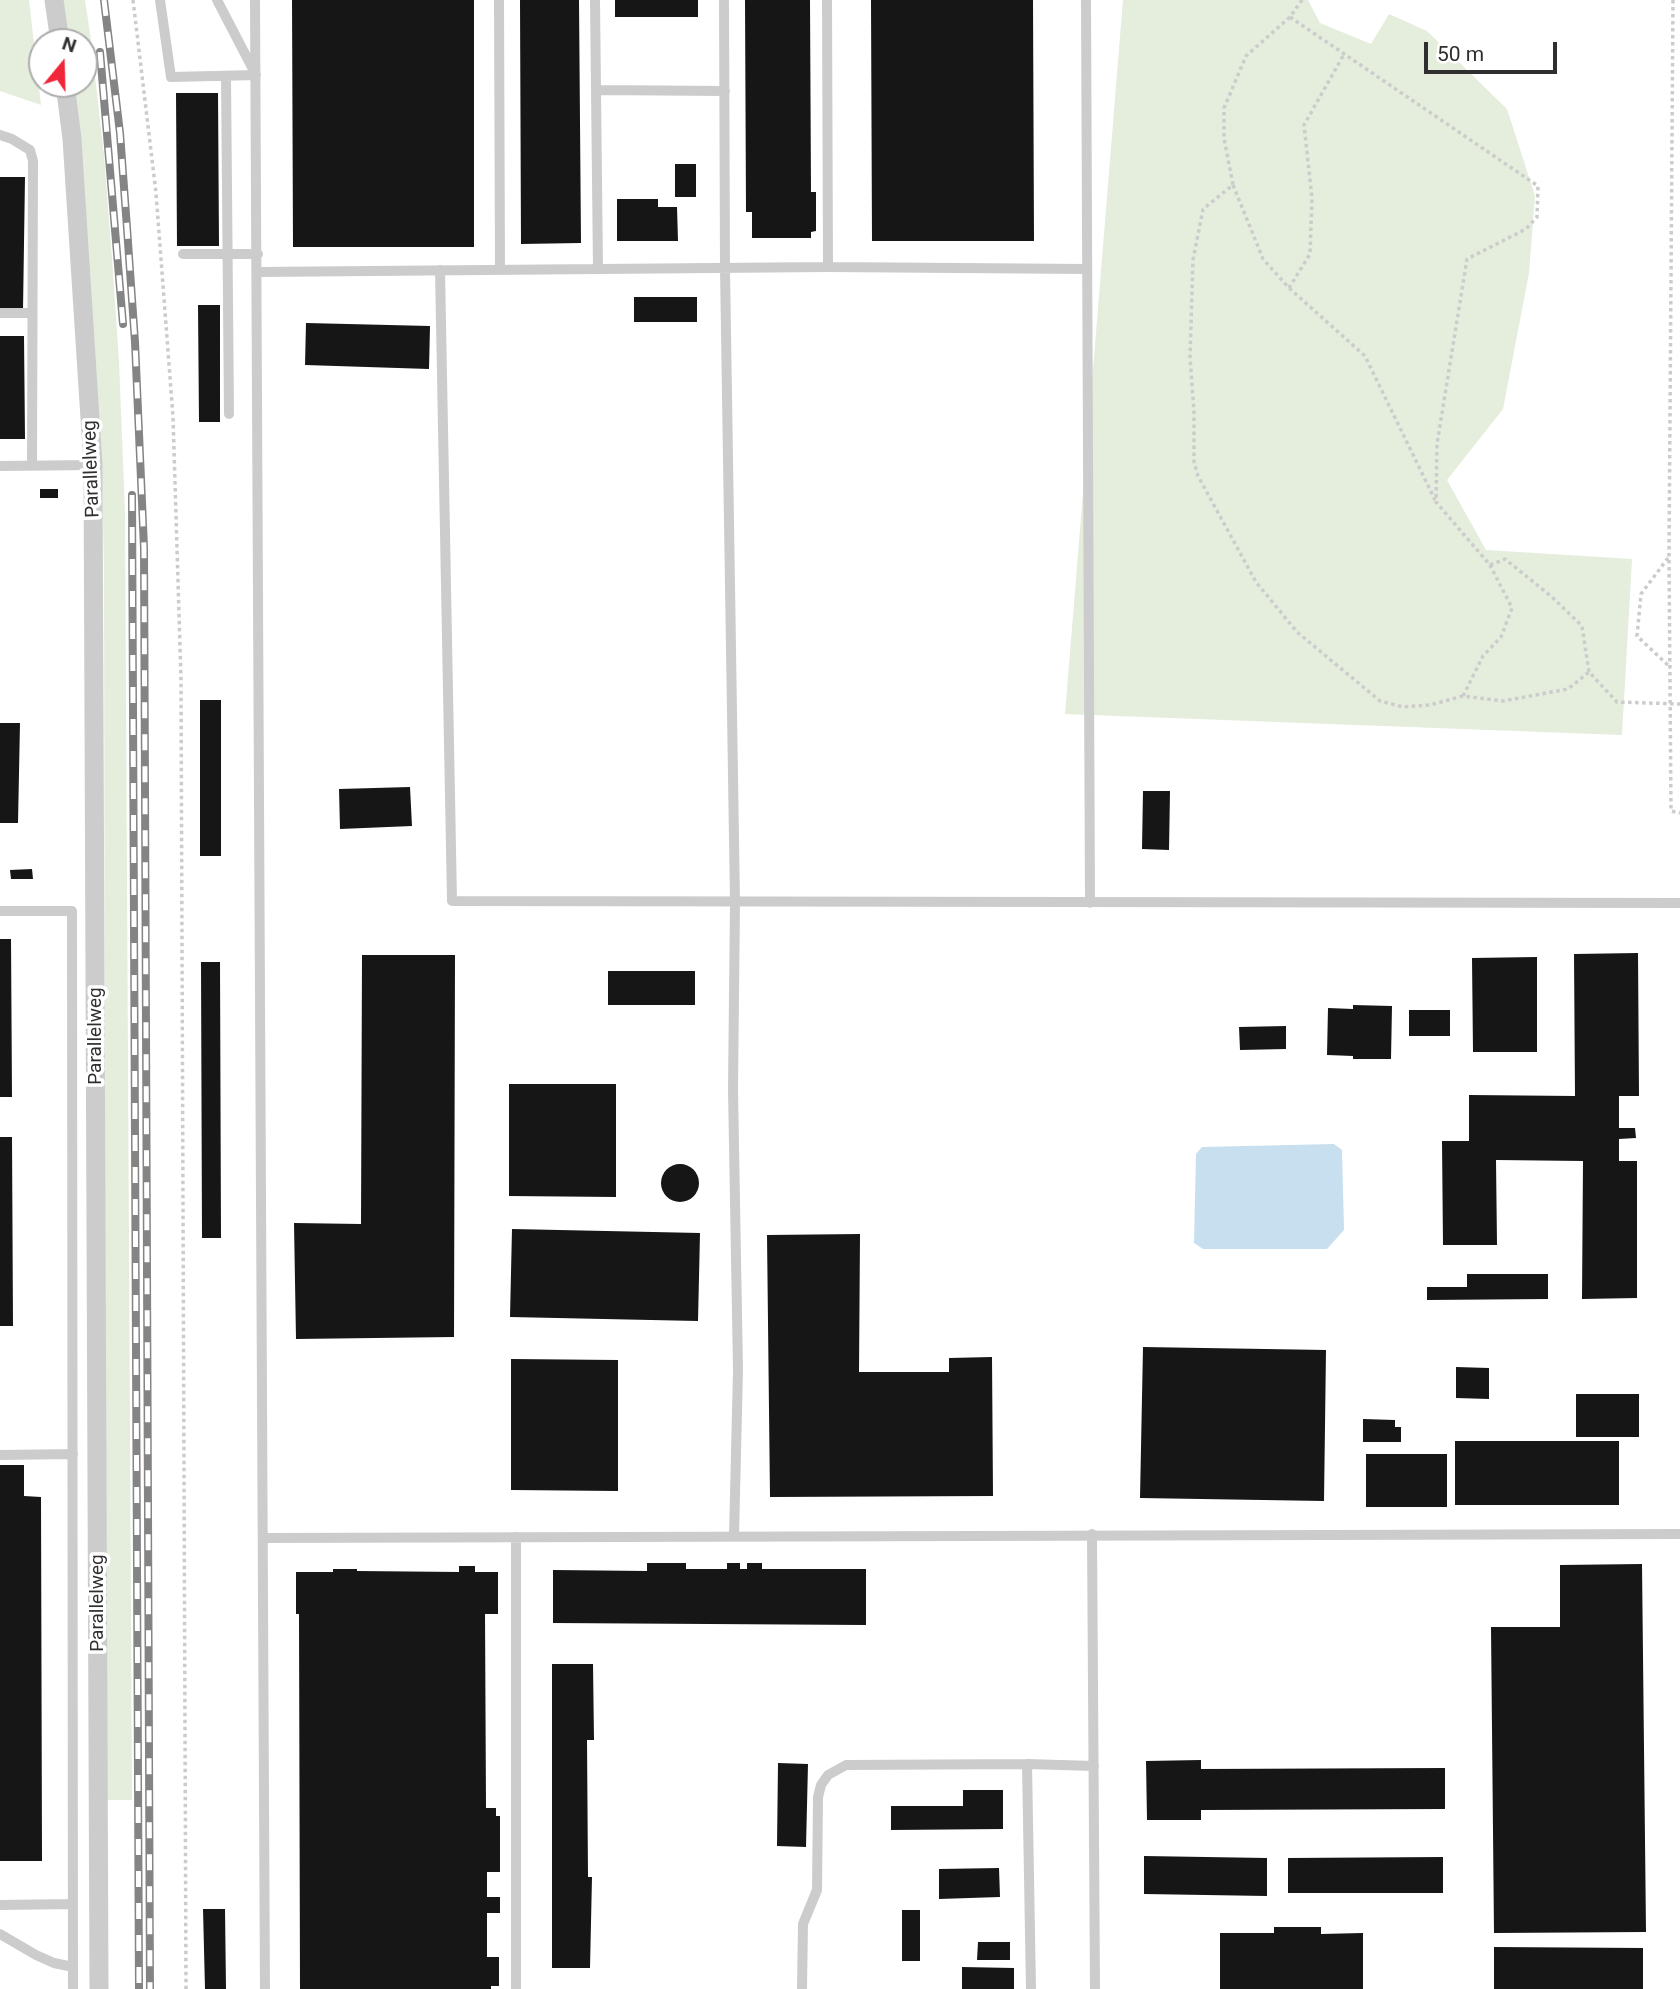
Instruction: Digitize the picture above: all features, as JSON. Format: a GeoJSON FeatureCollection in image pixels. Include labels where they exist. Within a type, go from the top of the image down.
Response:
{"type":"FeatureCollection","features":[{"type":"Feature","properties":{"kind":"street"},"geometry":{"type":"LineString","coordinates":[[54,0],[58,28]]}},
{"type":"Feature","properties":{"kind":"street","name":"Parallelweg"},"geometry":{"type":"LineString","coordinates":[[67,98],[73,152],[93,465],[99,1989]]}},
{"type":"Feature","properties":{"kind":"lane"},"geometry":{"type":"LineString","coordinates":[[160,0],[172,77],[256,75]]}},
{"type":"Feature","properties":{"kind":"lane"},"geometry":{"type":"LineString","coordinates":[[217,0],[256,75]]}},
{"type":"Feature","properties":{"kind":"lane"},"geometry":{"type":"LineString","coordinates":[[255,0],[265,1538],[265,1989]]}},
{"type":"Feature","properties":{"kind":"lane"},"geometry":{"type":"LineString","coordinates":[[499,0],[500,270]]}},
{"type":"Feature","properties":{"kind":"lane"},"geometry":{"type":"LineString","coordinates":[[595,0],[598,269]]}},
{"type":"Feature","properties":{"kind":"lane"},"geometry":{"type":"LineString","coordinates":[[724,0],[735,902],[733,1090],[738,1370],[734,1536]]}},
{"type":"Feature","properties":{"kind":"lane"},"geometry":{"type":"LineString","coordinates":[[827,0],[828,267]]}},
{"type":"Feature","properties":{"kind":"lane"},"geometry":{"type":"LineString","coordinates":[[1086,0],[1090,903]]}},
{"type":"Feature","properties":{"kind":"lane"},"geometry":{"type":"LineString","coordinates":[[226,76],[229,414]]}},
{"type":"Feature","properties":{"kind":"lane"},"geometry":{"type":"LineString","coordinates":[[596,90],[725,91]]}},
{"type":"Feature","properties":{"kind":"lane"},"geometry":{"type":"LineString","coordinates":[[0,135],[30,150],[33,161],[32,466]]}},
{"type":"Feature","properties":{"kind":"lane"},"geometry":{"type":"LineString","coordinates":[[183,254],[258,254]]}},
{"type":"Feature","properties":{"kind":"lane"},"geometry":{"type":"LineString","coordinates":[[257,272],[828,267],[1087,269]]}},
{"type":"Feature","properties":{"kind":"lane"},"geometry":{"type":"LineString","coordinates":[[440,270],[452,901],[1680,903]]}},
{"type":"Feature","properties":{"kind":"lane"},"geometry":{"type":"LineString","coordinates":[[0,313],[32,313]]}},
{"type":"Feature","properties":{"kind":"lane"},"geometry":{"type":"LineString","coordinates":[[0,466],[93,465]]}},
{"type":"Feature","properties":{"kind":"lane"},"geometry":{"type":"LineString","coordinates":[[0,911],[72,911],[73,1989]]}},
{"type":"Feature","properties":{"kind":"lane"},"geometry":{"type":"LineString","coordinates":[[0,1455],[73,1454]]}},
{"type":"Feature","properties":{"kind":"lane"},"geometry":{"type":"LineString","coordinates":[[1093,1534],[1095,1989]]}},
{"type":"Feature","properties":{"kind":"lane"},"geometry":{"type":"LineString","coordinates":[[265,1538],[1680,1534]]}},
{"type":"Feature","properties":{"kind":"lane"},"geometry":{"type":"LineString","coordinates":[[516,1537],[516,1989]]}},
{"type":"Feature","properties":{"kind":"lane"},"geometry":{"type":"LineString","coordinates":[[1027,1764],[1031,1989]]}},
{"type":"Feature","properties":{"kind":"lane"},"geometry":{"type":"LineString","coordinates":[[802,1989],[803,1924],[817,1890],[818,1797],[821,1785],[828,1775],[846,1765],[1094,1766]]}},
{"type":"Feature","properties":{"kind":"lane"},"geometry":{"type":"LineString","coordinates":[[0,1905],[73,1904]]}},
{"type":"Feature","properties":{"kind":"lane"},"geometry":{"type":"LineString","coordinates":[[0,1934],[45,1959],[73,1967]]}},
{"type":"Feature","properties":{"kind":"path"},"geometry":{"type":"LineString","coordinates":[[133,0],[156,193],[173,417],[180,638],[186,1989]]}},
{"type":"Feature","properties":{"kind":"path"},"geometry":{"type":"LineString","coordinates":[[1302,0],[1290,18],[1246,56],[1224,108],[1224,138],[1233,185],[1262,259],[1289,288],[1365,356],[1436,502],[1490,565],[1512,608],[1501,637],[1483,656],[1463,696]]}},
{"type":"Feature","properties":{"kind":"path"},"geometry":{"type":"LineString","coordinates":[[1674,0],[1669,556],[1671,811],[1680,813]]}},
{"type":"Feature","properties":{"kind":"path"},"geometry":{"type":"LineString","coordinates":[[1290,18],[1538,186],[1538,217],[1526,229],[1466,259],[1437,444],[1436,502]]}},
{"type":"Feature","properties":{"kind":"path"},"geometry":{"type":"LineString","coordinates":[[1289,288],[1310,254],[1312,198],[1304,125],[1343,56]]}},
{"type":"Feature","properties":{"kind":"path"},"geometry":{"type":"LineString","coordinates":[[1233,185],[1203,209],[1193,260],[1190,357],[1194,462],[1198,476],[1256,582],[1297,632],[1380,701],[1404,707],[1430,705],[1463,696],[1503,701],[1568,689],[1589,672]]}},
{"type":"Feature","properties":{"kind":"path"},"geometry":{"type":"LineString","coordinates":[[1669,556],[1641,594],[1637,636],[1671,668]]}},
{"type":"Feature","properties":{"kind":"path"},"geometry":{"type":"LineString","coordinates":[[1490,565],[1504,559],[1552,597],[1582,626],[1589,672],[1616,702],[1680,704]]}},
{"type":"Feature","properties":{"kind":"green space"},"geometry":{"type":"Polygon","coordinates":[[[0,0],[29,0],[32,28],[28,28],[28,98],[40,98],[41,105],[0,91],[0,0]]]}},
{"type":"Feature","properties":{"kind":"green space"},"geometry":{"type":"Polygon","coordinates":[[[62,0],[85,0],[89,28],[65,28],[62,0]]]}},
{"type":"Feature","properties":{"kind":"green space"},"geometry":{"type":"Polygon","coordinates":[[[1123,0],[1308,0],[1320,23],[1371,44],[1389,14],[1427,31],[1507,109],[1535,196],[1529,273],[1503,409],[1447,480],[1486,550],[1632,559],[1622,735],[1065,714],[1123,0]]]}},
{"type":"Feature","properties":{"kind":"green space"},"geometry":{"type":"Polygon","coordinates":[[[74,98],[97,98],[119,361],[125,512],[132,1800],[106,1800],[102,466],[74,98]]]}},
{"type":"Feature","properties":{"kind":"water"},"geometry":{"type":"Polygon","coordinates":[[[1334,1144],[1342,1150],[1344,1230],[1327,1249],[1203,1249],[1194,1243],[1196,1154],[1202,1147],[1334,1144]]]}},
{"type":"Feature","properties":{"kind":"building"},"geometry":{"type":"Polygon","coordinates":[[[292,0],[474,0],[474,247],[293,247],[292,0]]]}},
{"type":"Feature","properties":{"kind":"building"},"geometry":{"type":"Polygon","coordinates":[[[520,0],[579,0],[581,243],[521,244],[520,0]]]}},
{"type":"Feature","properties":{"kind":"building"},"geometry":{"type":"Polygon","coordinates":[[[615,0],[698,0],[698,17],[615,17],[615,0]]]}},
{"type":"Feature","properties":{"kind":"building"},"geometry":{"type":"Polygon","coordinates":[[[745,0],[810,0],[811,192],[816,192],[816,231],[811,232],[811,238],[752,238],[752,212],[746,212],[745,0]]]}},
{"type":"Feature","properties":{"kind":"building"},"geometry":{"type":"Polygon","coordinates":[[[871,0],[1033,0],[1034,241],[872,241],[871,0]]]}},
{"type":"Feature","properties":{"kind":"building"},"geometry":{"type":"Polygon","coordinates":[[[176,93],[218,93],[219,246],[177,246],[176,93]]]}},
{"type":"Feature","properties":{"kind":"building"},"geometry":{"type":"Polygon","coordinates":[[[675,164],[696,164],[696,197],[675,197],[675,164]]]}},
{"type":"Feature","properties":{"kind":"building"},"geometry":{"type":"Polygon","coordinates":[[[0,177],[25,177],[23,310],[0,309],[0,177]]]}},
{"type":"Feature","properties":{"kind":"building"},"geometry":{"type":"Polygon","coordinates":[[[617,199],[658,199],[658,207],[677,207],[678,241],[617,241],[617,199]]]}},
{"type":"Feature","properties":{"kind":"building"},"geometry":{"type":"Polygon","coordinates":[[[634,297],[697,297],[697,322],[634,322],[634,297]]]}},
{"type":"Feature","properties":{"kind":"building"},"geometry":{"type":"Polygon","coordinates":[[[198,305],[220,305],[220,422],[199,422],[198,305]]]}},
{"type":"Feature","properties":{"kind":"building"},"geometry":{"type":"Polygon","coordinates":[[[306,323],[430,326],[429,369],[305,365],[306,323]]]}},
{"type":"Feature","properties":{"kind":"building"},"geometry":{"type":"Polygon","coordinates":[[[0,336],[24,336],[25,439],[0,439],[0,336]]]}},
{"type":"Feature","properties":{"kind":"building"},"geometry":{"type":"Polygon","coordinates":[[[40,489],[58,489],[58,498],[40,498],[40,489]]]}},
{"type":"Feature","properties":{"kind":"building"},"geometry":{"type":"Polygon","coordinates":[[[200,700],[221,700],[221,856],[200,856],[200,700]]]}},
{"type":"Feature","properties":{"kind":"building"},"geometry":{"type":"Polygon","coordinates":[[[0,723],[20,723],[18,823],[0,823],[0,723]]]}},
{"type":"Feature","properties":{"kind":"building"},"geometry":{"type":"Polygon","coordinates":[[[410,787],[412,826],[340,829],[339,789],[410,787]]]}},
{"type":"Feature","properties":{"kind":"building"},"geometry":{"type":"Polygon","coordinates":[[[1143,791],[1170,791],[1169,850],[1142,849],[1143,791]]]}},
{"type":"Feature","properties":{"kind":"building"},"geometry":{"type":"Polygon","coordinates":[[[32,869],[33,879],[11,879],[10,870],[32,869]]]}},
{"type":"Feature","properties":{"kind":"building"},"geometry":{"type":"Polygon","coordinates":[[[0,939],[11,939],[12,1097],[0,1097],[0,939]]]}},
{"type":"Feature","properties":{"kind":"building"},"geometry":{"type":"Polygon","coordinates":[[[1638,953],[1639,1096],[1619,1096],[1619,1128],[1635,1128],[1636,1138],[1619,1139],[1619,1161],[1637,1161],[1637,1298],[1582,1299],[1583,1161],[1496,1160],[1497,1245],[1443,1245],[1442,1141],[1469,1141],[1469,1095],[1575,1096],[1574,954],[1638,953]]]}},
{"type":"Feature","properties":{"kind":"building"},"geometry":{"type":"Polygon","coordinates":[[[362,955],[455,955],[454,1337],[296,1339],[294,1223],[361,1224],[362,955]]]}},
{"type":"Feature","properties":{"kind":"building"},"geometry":{"type":"Polygon","coordinates":[[[1537,957],[1537,1052],[1473,1052],[1472,958],[1537,957]]]}},
{"type":"Feature","properties":{"kind":"building"},"geometry":{"type":"Polygon","coordinates":[[[201,962],[220,962],[221,1238],[202,1238],[201,962]]]}},
{"type":"Feature","properties":{"kind":"building"},"geometry":{"type":"Polygon","coordinates":[[[608,971],[695,971],[695,1005],[608,1005],[608,971]]]}},
{"type":"Feature","properties":{"kind":"building"},"geometry":{"type":"Polygon","coordinates":[[[1353,1005],[1392,1006],[1391,1059],[1353,1059],[1353,1056],[1327,1055],[1328,1008],[1353,1009],[1353,1005]]]}},
{"type":"Feature","properties":{"kind":"building"},"geometry":{"type":"Polygon","coordinates":[[[1409,1010],[1450,1010],[1450,1036],[1409,1036],[1409,1010]]]}},
{"type":"Feature","properties":{"kind":"building"},"geometry":{"type":"Polygon","coordinates":[[[1286,1026],[1286,1049],[1240,1050],[1239,1027],[1286,1026]]]}},
{"type":"Feature","properties":{"kind":"building"},"geometry":{"type":"Polygon","coordinates":[[[509,1084],[616,1084],[616,1197],[509,1196],[509,1084]]]}},
{"type":"Feature","properties":{"kind":"building"},"geometry":{"type":"Polygon","coordinates":[[[0,1137],[12,1137],[13,1326],[0,1326],[0,1137]]]}},
{"type":"Feature","properties":{"kind":"building"},"geometry":{"type":"Polygon","coordinates":[[[680,1164],[694,1169],[699,1183],[694,1197],[680,1202],[666,1197],[661,1183],[666,1169],[680,1164]]]}},
{"type":"Feature","properties":{"kind":"building"},"geometry":{"type":"Polygon","coordinates":[[[512,1229],[700,1233],[698,1321],[510,1317],[512,1229]]]}},
{"type":"Feature","properties":{"kind":"building"},"geometry":{"type":"Polygon","coordinates":[[[860,1234],[859,1372],[949,1372],[949,1358],[992,1357],[993,1496],[770,1497],[767,1235],[860,1234]]]}},
{"type":"Feature","properties":{"kind":"building"},"geometry":{"type":"Polygon","coordinates":[[[1467,1274],[1548,1274],[1548,1299],[1427,1300],[1427,1287],[1467,1287],[1467,1274]]]}},
{"type":"Feature","properties":{"kind":"building"},"geometry":{"type":"Polygon","coordinates":[[[1143,1347],[1326,1350],[1324,1501],[1140,1498],[1143,1347]]]}},
{"type":"Feature","properties":{"kind":"building"},"geometry":{"type":"Polygon","coordinates":[[[511,1359],[618,1360],[618,1491],[511,1490],[511,1359]]]}},
{"type":"Feature","properties":{"kind":"building"},"geometry":{"type":"Polygon","coordinates":[[[1456,1367],[1489,1368],[1489,1399],[1456,1398],[1456,1367]]]}},
{"type":"Feature","properties":{"kind":"building"},"geometry":{"type":"Polygon","coordinates":[[[1576,1394],[1639,1394],[1639,1437],[1576,1437],[1576,1394]]]}},
{"type":"Feature","properties":{"kind":"building"},"geometry":{"type":"Polygon","coordinates":[[[1363,1419],[1395,1420],[1395,1427],[1401,1427],[1401,1442],[1363,1442],[1363,1419]]]}},
{"type":"Feature","properties":{"kind":"building"},"geometry":{"type":"Polygon","coordinates":[[[1455,1441],[1619,1441],[1619,1505],[1455,1505],[1455,1441]]]}},
{"type":"Feature","properties":{"kind":"building"},"geometry":{"type":"Polygon","coordinates":[[[1366,1454],[1447,1454],[1447,1507],[1366,1507],[1366,1454]]]}},
{"type":"Feature","properties":{"kind":"building"},"geometry":{"type":"Polygon","coordinates":[[[0,1465],[24,1465],[24,1496],[41,1497],[42,1861],[0,1861],[0,1465]]]}},
{"type":"Feature","properties":{"kind":"building"},"geometry":{"type":"Polygon","coordinates":[[[647,1563],[686,1563],[686,1569],[727,1569],[727,1563],[740,1563],[740,1569],[747,1569],[747,1563],[762,1563],[762,1569],[866,1569],[866,1625],[553,1623],[553,1570],[647,1571],[647,1563]]]}},
{"type":"Feature","properties":{"kind":"building"},"geometry":{"type":"Polygon","coordinates":[[[1642,1564],[1646,1932],[1494,1933],[1491,1627],[1560,1627],[1560,1565],[1642,1564]]]}},
{"type":"Feature","properties":{"kind":"building"},"geometry":{"type":"Polygon","coordinates":[[[459,1566],[475,1566],[475,1572],[498,1572],[498,1614],[485,1614],[486,1808],[496,1808],[496,1816],[500,1816],[500,1872],[487,1872],[487,1897],[500,1897],[500,1913],[487,1913],[487,1957],[499,1957],[499,1986],[491,1986],[491,1989],[300,1989],[299,1614],[296,1614],[296,1572],[357,1569],[459,1572],[459,1566]]]}},
{"type":"Feature","properties":{"kind":"building"},"geometry":{"type":"Polygon","coordinates":[[[552,1664],[593,1664],[594,1740],[587,1740],[588,1877],[592,1877],[590,1968],[552,1968],[552,1664]]]}},
{"type":"Feature","properties":{"kind":"building"},"geometry":{"type":"Polygon","coordinates":[[[1201,1760],[1201,1769],[1445,1768],[1445,1809],[1201,1810],[1201,1820],[1147,1820],[1146,1761],[1201,1760]]]}},
{"type":"Feature","properties":{"kind":"building"},"geometry":{"type":"Polygon","coordinates":[[[778,1763],[808,1764],[806,1847],[777,1846],[778,1763]]]}},
{"type":"Feature","properties":{"kind":"building"},"geometry":{"type":"Polygon","coordinates":[[[963,1790],[1003,1790],[1003,1829],[891,1830],[891,1806],[963,1806],[963,1790]]]}},
{"type":"Feature","properties":{"kind":"building"},"geometry":{"type":"Polygon","coordinates":[[[1144,1856],[1267,1858],[1267,1896],[1144,1894],[1144,1856]]]}},
{"type":"Feature","properties":{"kind":"building"},"geometry":{"type":"Polygon","coordinates":[[[1443,1857],[1443,1893],[1288,1893],[1288,1858],[1443,1857]]]}},
{"type":"Feature","properties":{"kind":"building"},"geometry":{"type":"Polygon","coordinates":[[[999,1868],[1000,1897],[939,1899],[939,1869],[999,1868]]]}},
{"type":"Feature","properties":{"kind":"building"},"geometry":{"type":"Polygon","coordinates":[[[203,1909],[225,1909],[226,1989],[205,1989],[203,1909]]]}},
{"type":"Feature","properties":{"kind":"building"},"geometry":{"type":"Polygon","coordinates":[[[902,1910],[920,1910],[920,1961],[902,1961],[902,1910]]]}},
{"type":"Feature","properties":{"kind":"building"},"geometry":{"type":"Polygon","coordinates":[[[1274,1927],[1321,1927],[1321,1934],[1363,1933],[1363,1989],[1220,1989],[1220,1933],[1274,1933],[1274,1927]]]}},
{"type":"Feature","properties":{"kind":"building"},"geometry":{"type":"Polygon","coordinates":[[[978,1942],[1010,1942],[1010,1960],[977,1960],[978,1942]]]}},
{"type":"Feature","properties":{"kind":"building"},"geometry":{"type":"Polygon","coordinates":[[[1494,1947],[1643,1948],[1643,1989],[1494,1989],[1494,1947]]]}},
{"type":"Feature","properties":{"kind":"building"},"geometry":{"type":"Polygon","coordinates":[[[962,1967],[1014,1968],[1014,1989],[962,1989],[962,1967]]]}},
{"type":"Feature","properties":{"kind":"railway"},"geometry":{"type":"LineString","coordinates":[[104,0],[120,133],[127,228],[144,548],[150,1989]]}},
{"type":"Feature","properties":{"kind":"railway"},"geometry":{"type":"LineString","coordinates":[[100,52],[123,324]]}},
{"type":"Feature","properties":{"kind":"railway"},"geometry":{"type":"LineString","coordinates":[[132,495],[139,1989]]}}]}
